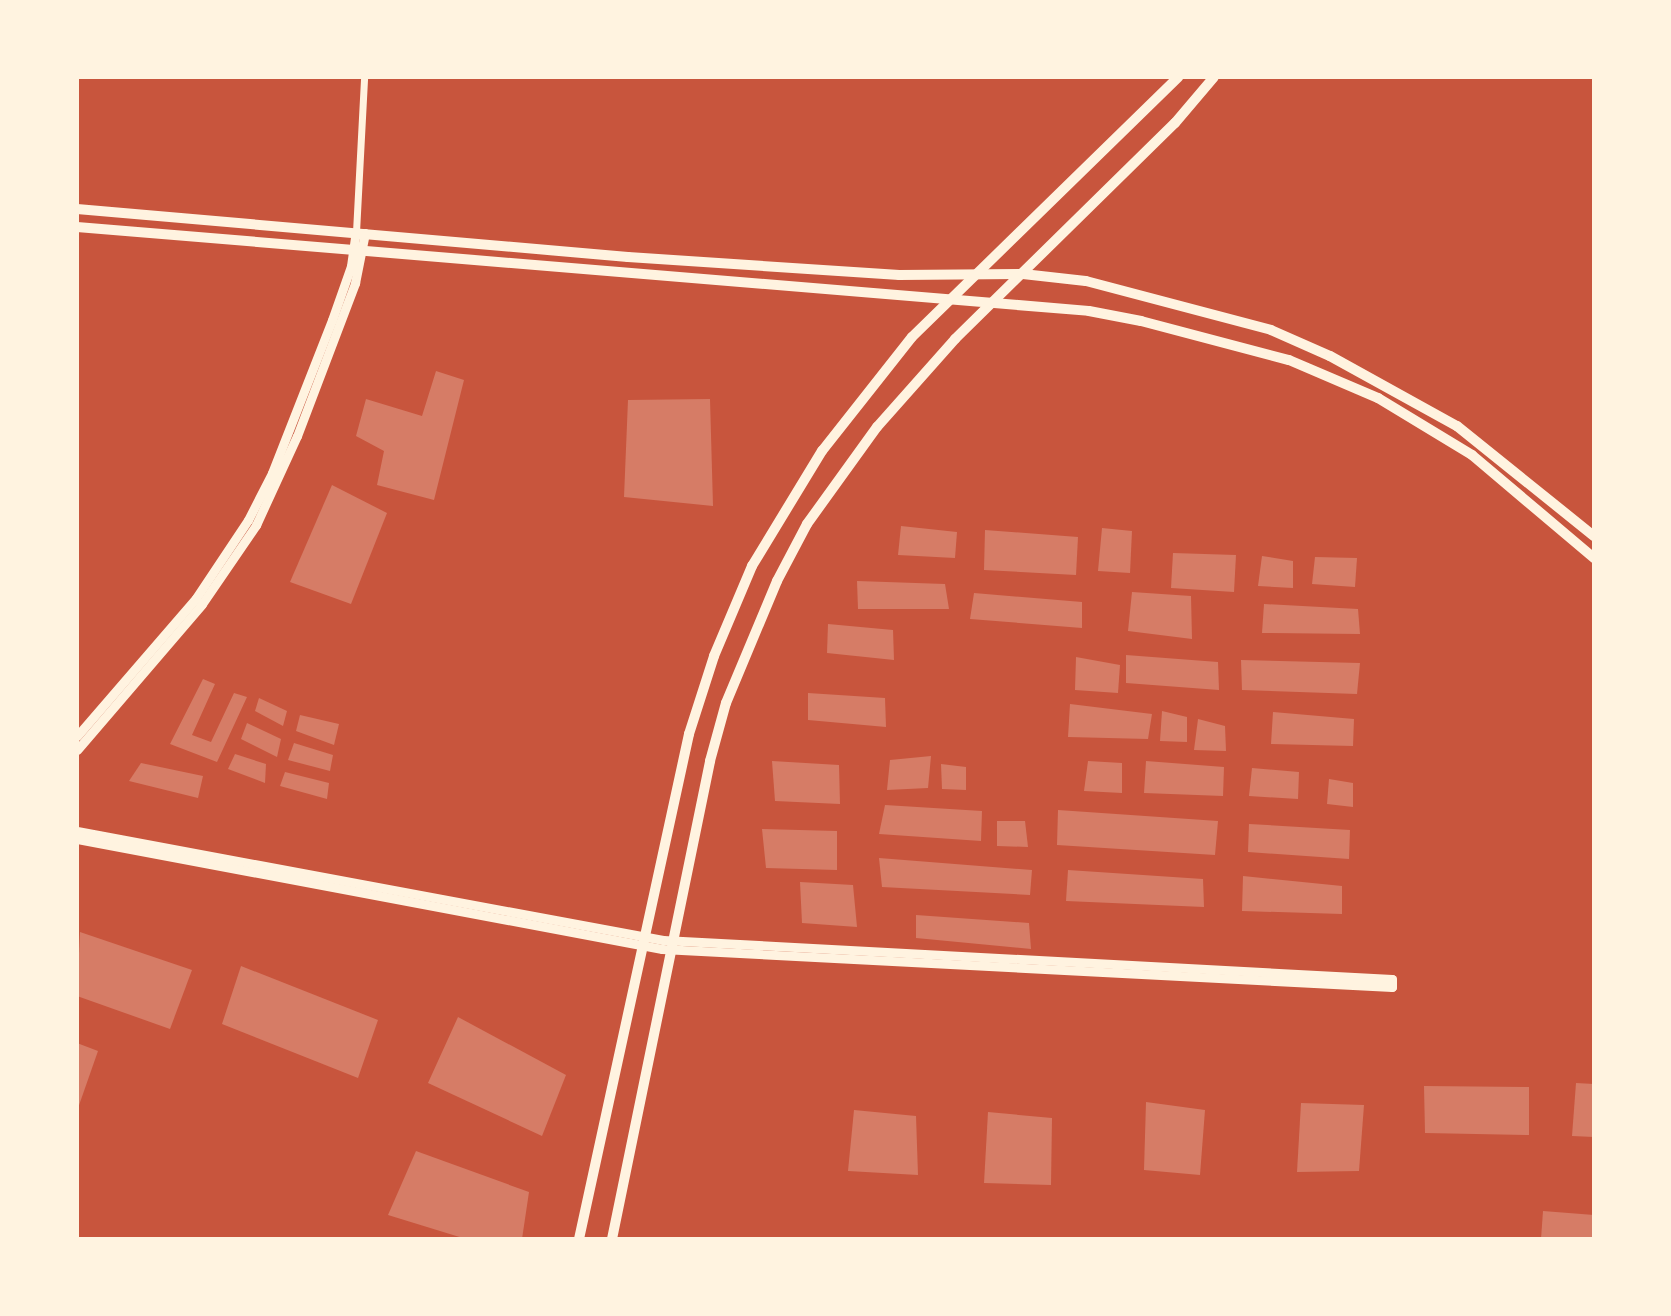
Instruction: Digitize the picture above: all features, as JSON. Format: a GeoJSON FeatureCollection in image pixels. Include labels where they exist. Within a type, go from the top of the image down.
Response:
{"type":"FeatureCollection","features":[{"type":"Feature","properties":{"kind":"main road"},"geometry":{"type":"LineString","coordinates":[[579,1239],[689,734],[739,592],[822,451],[945,301],[1125,133],[1178,77]]}},
{"type":"Feature","properties":{"kind":"main road"},"geometry":{"type":"LineString","coordinates":[[612,1239],[671,945],[726,703],[777,581],[807,524],[877,427],[990,304],[1175,123],[1214,77]]}},
{"type":"Feature","properties":{"kind":"main road"},"geometry":{"type":"LineString","coordinates":[[77,209],[628,257],[899,275],[1020,274],[1086,281],[1197,308],[1271,330],[1330,356],[1457,426],[1500,456],[1594,536]]}},
{"type":"Feature","properties":{"kind":"main road"},"geometry":{"type":"LineString","coordinates":[[77,226],[990,304],[1141,321],[1249,347],[1329,376],[1378,398],[1472,455],[1549,515],[1594,558]]}},
{"type":"Feature","properties":{"kind":"street"},"geometry":{"type":"LineString","coordinates":[[77,750],[202,604],[256,525],[297,436],[358,250],[364,77]]}},
{"type":"Feature","properties":{"kind":"street"},"geometry":{"type":"LineString","coordinates":[[77,736],[195,598],[248,520],[289,432],[358,250]]}},
{"type":"Feature","properties":{"kind":"street"},"geometry":{"type":"LineString","coordinates":[[77,831],[643,942]]}},
{"type":"Feature","properties":{"kind":"street"},"geometry":{"type":"LineString","coordinates":[[77,839],[643,942],[671,945],[1392,987],[1392,979],[671,945]]}},
{"type":"Feature","properties":{"kind":"building"},"geometry":{"type":"Polygon","coordinates":[[[436,371],[464,380],[434,500],[377,485],[384,451],[356,436],[366,399],[422,416],[436,371]]]}},
{"type":"Feature","properties":{"kind":"building"},"geometry":{"type":"Polygon","coordinates":[[[710,399],[713,506],[624,497],[628,400],[710,399]]]}},
{"type":"Feature","properties":{"kind":"building"},"geometry":{"type":"Polygon","coordinates":[[[332,485],[387,513],[351,604],[290,582],[332,485]]]}},
{"type":"Feature","properties":{"kind":"building"},"geometry":{"type":"Polygon","coordinates":[[[901,526],[957,532],[955,558],[898,555],[901,526]]]}},
{"type":"Feature","properties":{"kind":"building"},"geometry":{"type":"Polygon","coordinates":[[[1102,528],[1132,531],[1130,573],[1098,571],[1102,528]]]}},
{"type":"Feature","properties":{"kind":"building"},"geometry":{"type":"Polygon","coordinates":[[[985,530],[1078,537],[1076,575],[984,570],[985,530]]]}},
{"type":"Feature","properties":{"kind":"building"},"geometry":{"type":"Polygon","coordinates":[[[1173,553],[1236,555],[1234,592],[1171,588],[1173,553]]]}},
{"type":"Feature","properties":{"kind":"building"},"geometry":{"type":"Polygon","coordinates":[[[1262,556],[1293,561],[1293,588],[1258,586],[1262,556]]]}},
{"type":"Feature","properties":{"kind":"building"},"geometry":{"type":"Polygon","coordinates":[[[1315,557],[1357,558],[1355,587],[1312,584],[1315,557]]]}},
{"type":"Feature","properties":{"kind":"building"},"geometry":{"type":"Polygon","coordinates":[[[857,581],[945,584],[949,609],[858,609],[857,581]]]}},
{"type":"Feature","properties":{"kind":"building"},"geometry":{"type":"Polygon","coordinates":[[[1132,592],[1191,596],[1192,639],[1128,631],[1132,592]]]}},
{"type":"Feature","properties":{"kind":"building"},"geometry":{"type":"Polygon","coordinates":[[[974,593],[1082,602],[1082,628],[970,619],[974,593]]]}},
{"type":"Feature","properties":{"kind":"building"},"geometry":{"type":"Polygon","coordinates":[[[1264,604],[1358,609],[1360,634],[1262,633],[1264,604]]]}},
{"type":"Feature","properties":{"kind":"building"},"geometry":{"type":"Polygon","coordinates":[[[828,624],[893,630],[894,660],[827,653],[828,624]]]}},
{"type":"Feature","properties":{"kind":"building"},"geometry":{"type":"Polygon","coordinates":[[[1126,655],[1218,662],[1219,690],[1126,683],[1126,655]]]}},
{"type":"Feature","properties":{"kind":"building"},"geometry":{"type":"Polygon","coordinates":[[[1076,657],[1120,665],[1118,693],[1075,690],[1076,657]]]}},
{"type":"Feature","properties":{"kind":"building"},"geometry":{"type":"Polygon","coordinates":[[[1241,660],[1360,663],[1357,694],[1242,690],[1241,660]]]}},
{"type":"Feature","properties":{"kind":"building"},"geometry":{"type":"Polygon","coordinates":[[[203,679],[215,684],[192,735],[211,742],[234,693],[247,697],[217,762],[170,744],[203,679]]]}},
{"type":"Feature","properties":{"kind":"building"},"geometry":{"type":"Polygon","coordinates":[[[808,693],[885,698],[886,727],[808,720],[808,693]]]}},
{"type":"Feature","properties":{"kind":"building"},"geometry":{"type":"Polygon","coordinates":[[[259,698],[287,711],[283,726],[255,711],[259,698]]]}},
{"type":"Feature","properties":{"kind":"building"},"geometry":{"type":"Polygon","coordinates":[[[1070,704],[1152,714],[1148,739],[1068,737],[1070,704]]]}},
{"type":"Feature","properties":{"kind":"building"},"geometry":{"type":"Polygon","coordinates":[[[1162,711],[1187,717],[1187,742],[1160,741],[1162,711]]]}},
{"type":"Feature","properties":{"kind":"building"},"geometry":{"type":"Polygon","coordinates":[[[1273,712],[1354,719],[1353,746],[1271,744],[1273,712]]]}},
{"type":"Feature","properties":{"kind":"building"},"geometry":{"type":"Polygon","coordinates":[[[300,715],[339,724],[334,745],[296,731],[300,715]]]}},
{"type":"Feature","properties":{"kind":"building"},"geometry":{"type":"Polygon","coordinates":[[[1198,719],[1225,726],[1226,751],[1194,750],[1198,719]]]}},
{"type":"Feature","properties":{"kind":"building"},"geometry":{"type":"Polygon","coordinates":[[[247,723],[281,739],[277,757],[241,739],[247,723]]]}},
{"type":"Feature","properties":{"kind":"building"},"geometry":{"type":"Polygon","coordinates":[[[294,743],[333,755],[330,771],[288,760],[294,743]]]}},
{"type":"Feature","properties":{"kind":"building"},"geometry":{"type":"Polygon","coordinates":[[[235,754],[266,764],[265,783],[228,769],[235,754]]]}},
{"type":"Feature","properties":{"kind":"building"},"geometry":{"type":"Polygon","coordinates":[[[931,756],[928,788],[887,790],[890,760],[931,756]]]}},
{"type":"Feature","properties":{"kind":"building"},"geometry":{"type":"Polygon","coordinates":[[[772,761],[839,765],[840,804],[775,801],[772,761]]]}},
{"type":"Feature","properties":{"kind":"building"},"geometry":{"type":"Polygon","coordinates":[[[1088,761],[1122,763],[1122,793],[1084,791],[1088,761]]]}},
{"type":"Feature","properties":{"kind":"building"},"geometry":{"type":"Polygon","coordinates":[[[1146,761],[1224,767],[1223,796],[1144,793],[1146,761]]]}},
{"type":"Feature","properties":{"kind":"building"},"geometry":{"type":"Polygon","coordinates":[[[141,763],[203,776],[198,798],[129,781],[141,763]]]}},
{"type":"Feature","properties":{"kind":"building"},"geometry":{"type":"Polygon","coordinates":[[[941,764],[966,767],[966,790],[942,789],[941,764]]]}},
{"type":"Feature","properties":{"kind":"building"},"geometry":{"type":"Polygon","coordinates":[[[1252,768],[1299,772],[1298,799],[1249,796],[1252,768]]]}},
{"type":"Feature","properties":{"kind":"building"},"geometry":{"type":"Polygon","coordinates":[[[285,772],[329,783],[327,799],[280,786],[285,772]]]}},
{"type":"Feature","properties":{"kind":"building"},"geometry":{"type":"Polygon","coordinates":[[[1329,779],[1353,783],[1353,807],[1327,804],[1329,779]]]}},
{"type":"Feature","properties":{"kind":"building"},"geometry":{"type":"Polygon","coordinates":[[[885,805],[982,811],[981,841],[879,834],[885,805]]]}},
{"type":"Feature","properties":{"kind":"building"},"geometry":{"type":"Polygon","coordinates":[[[1058,810],[1218,821],[1215,855],[1057,845],[1058,810]]]}},
{"type":"Feature","properties":{"kind":"building"},"geometry":{"type":"Polygon","coordinates":[[[997,821],[1025,821],[1028,847],[997,846],[997,821]]]}},
{"type":"Feature","properties":{"kind":"building"},"geometry":{"type":"Polygon","coordinates":[[[1249,824],[1350,830],[1349,859],[1248,852],[1249,824]]]}},
{"type":"Feature","properties":{"kind":"building"},"geometry":{"type":"Polygon","coordinates":[[[762,829],[837,831],[837,870],[766,868],[762,829]]]}},
{"type":"Feature","properties":{"kind":"building"},"geometry":{"type":"Polygon","coordinates":[[[879,858],[1032,870],[1030,895],[882,887],[879,858]]]}},
{"type":"Feature","properties":{"kind":"building"},"geometry":{"type":"Polygon","coordinates":[[[1068,870],[1203,879],[1204,907],[1066,901],[1068,870]]]}},
{"type":"Feature","properties":{"kind":"building"},"geometry":{"type":"Polygon","coordinates":[[[1243,876],[1342,886],[1342,914],[1242,911],[1243,876]]]}},
{"type":"Feature","properties":{"kind":"building"},"geometry":{"type":"Polygon","coordinates":[[[800,882],[853,885],[857,927],[802,923],[800,882]]]}},
{"type":"Feature","properties":{"kind":"building"},"geometry":{"type":"Polygon","coordinates":[[[916,915],[1029,923],[1031,949],[916,938],[916,915]]]}},
{"type":"Feature","properties":{"kind":"building"},"geometry":{"type":"Polygon","coordinates":[[[80,932],[192,970],[170,1029],[77,996],[80,932]]]}},
{"type":"Feature","properties":{"kind":"building"},"geometry":{"type":"Polygon","coordinates":[[[241,966],[378,1020],[358,1078],[222,1024],[241,966]]]}},
{"type":"Feature","properties":{"kind":"building"},"geometry":{"type":"Polygon","coordinates":[[[458,1017],[566,1075],[542,1136],[428,1083],[458,1017]]]}},
{"type":"Feature","properties":{"kind":"building"},"geometry":{"type":"Polygon","coordinates":[[[77,1043],[98,1051],[77,1111],[77,1043]]]}},
{"type":"Feature","properties":{"kind":"building"},"geometry":{"type":"Polygon","coordinates":[[[1576,1083],[1594,1084],[1594,1137],[1572,1136],[1576,1083]]]}},
{"type":"Feature","properties":{"kind":"building"},"geometry":{"type":"Polygon","coordinates":[[[1424,1086],[1529,1087],[1529,1135],[1425,1133],[1424,1086]]]}},
{"type":"Feature","properties":{"kind":"building"},"geometry":{"type":"Polygon","coordinates":[[[1146,1102],[1205,1110],[1200,1175],[1144,1170],[1146,1102]]]}},
{"type":"Feature","properties":{"kind":"building"},"geometry":{"type":"Polygon","coordinates":[[[1301,1103],[1364,1105],[1359,1171],[1297,1172],[1301,1103]]]}},
{"type":"Feature","properties":{"kind":"building"},"geometry":{"type":"Polygon","coordinates":[[[854,1110],[916,1116],[918,1175],[848,1171],[854,1110]]]}},
{"type":"Feature","properties":{"kind":"building"},"geometry":{"type":"Polygon","coordinates":[[[988,1112],[1052,1118],[1051,1185],[984,1183],[988,1112]]]}},
{"type":"Feature","properties":{"kind":"building"},"geometry":{"type":"Polygon","coordinates":[[[416,1151],[529,1192],[522,1239],[466,1239],[388,1215],[416,1151]]]}},
{"type":"Feature","properties":{"kind":"building"},"geometry":{"type":"Polygon","coordinates":[[[1543,1211],[1594,1215],[1594,1239],[1541,1239],[1543,1211]]]}}]}
